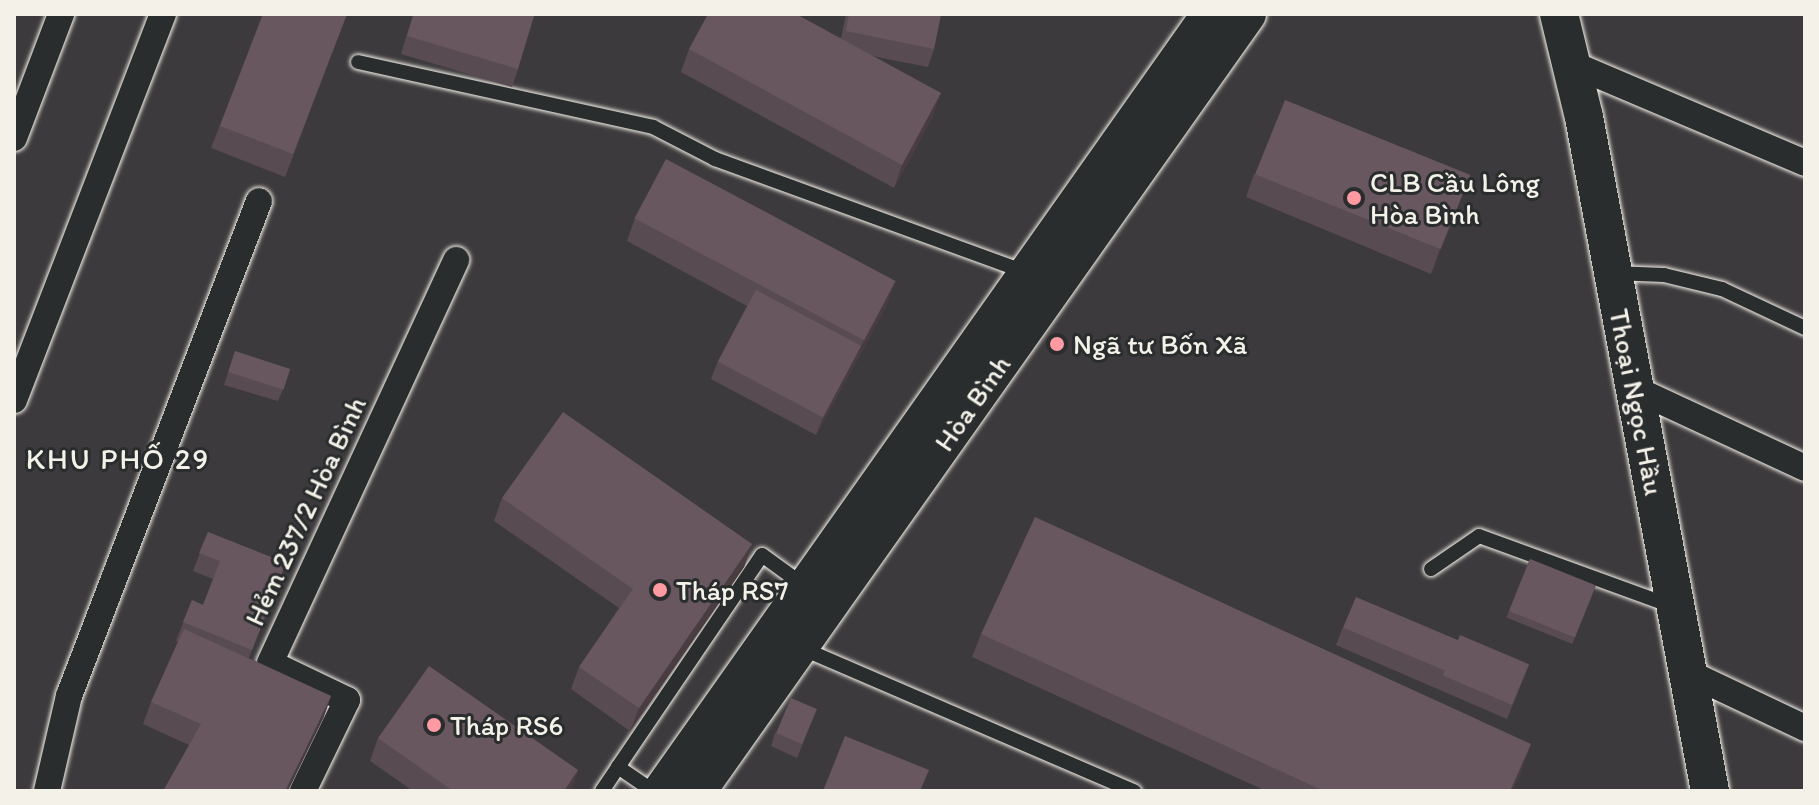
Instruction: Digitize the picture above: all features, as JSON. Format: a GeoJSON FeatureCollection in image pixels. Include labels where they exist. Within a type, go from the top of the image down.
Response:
{"type":"FeatureCollection","features":[{"type":"Feature","properties":{"kind":"main road","name":"Hòa Bình"},"geometry":{"type":"LineString","coordinates":[[697,791],[799,647],[818,596],[1029,274],[1211,14]]}},
{"type":"Feature","properties":{"kind":"main road","name":"Hòa Bình"},"geometry":{"type":"LineString","coordinates":[[662,791],[818,596],[1247,14]]}},
{"type":"Feature","properties":{"kind":"main road","name":"Thoại Ngọc Hầu"},"geometry":{"type":"LineString","coordinates":[[1559,14],[1572,64],[1613,273],[1710,791]]}},
{"type":"Feature","properties":{"kind":"street"},"geometry":{"type":"LineString","coordinates":[[14,138],[61,14]]}},
{"type":"Feature","properties":{"kind":"street"},"geometry":{"type":"LineString","coordinates":[[14,400],[168,18]]}},
{"type":"Feature","properties":{"kind":"street"},"geometry":{"type":"LineString","coordinates":[[1572,64],[1805,163]]}},
{"type":"Feature","properties":{"kind":"street"},"geometry":{"type":"LineString","coordinates":[[47,791],[69,696],[259,201]]}},
{"type":"Feature","properties":{"kind":"street","name":"Hẻm 237/2 Hòa Bình"},"geometry":{"type":"LineString","coordinates":[[303,791],[347,700],[270,663],[456,260]]}},
{"type":"Feature","properties":{"kind":"street"},"geometry":{"type":"LineString","coordinates":[[1635,389],[1805,468]]}},
{"type":"Feature","properties":{"kind":"street"},"geometry":{"type":"LineString","coordinates":[[1687,672],[1805,728]]}},
{"type":"Feature","properties":{"kind":"lane"},"geometry":{"type":"LineString","coordinates":[[358,62],[653,127],[715,159],[1029,274]]}},
{"type":"Feature","properties":{"kind":"lane"},"geometry":{"type":"LineString","coordinates":[[1613,273],[1664,275],[1722,289],[1805,328]]}},
{"type":"Feature","properties":{"kind":"lane"},"geometry":{"type":"LineString","coordinates":[[1431,569],[1479,536],[1675,608]]}},
{"type":"Feature","properties":{"kind":"lane"},"geometry":{"type":"LineString","coordinates":[[602,791],[762,555],[818,596]]}},
{"type":"Feature","properties":{"kind":"lane"},"geometry":{"type":"LineString","coordinates":[[799,647],[1134,791]]}},
{"type":"Feature","properties":{"kind":"lane"},"geometry":{"type":"LineString","coordinates":[[618,767],[653,791]]}},
{"type":"Feature","properties":{"kind":"building"},"geometry":{"type":"Polygon","coordinates":[[[263,14],[347,14],[293,154],[220,126],[263,14]]]}},
{"type":"Feature","properties":{"kind":"building"},"geometry":{"type":"Polygon","coordinates":[[[414,14],[534,16],[518,69],[407,36],[414,14]]]}},
{"type":"Feature","properties":{"kind":"building"},"geometry":{"type":"Polygon","coordinates":[[[708,14],[796,14],[941,93],[902,165],[689,49],[708,14]]]}},
{"type":"Feature","properties":{"kind":"building"},"geometry":{"type":"Polygon","coordinates":[[[849,14],[941,14],[934,49],[846,31],[849,14]]]}},
{"type":"Feature","properties":{"kind":"building","name":"CLB Cầu Lông Hòa Bình"},"geometry":{"type":"Polygon","coordinates":[[[1285,100],[1470,175],[1440,249],[1255,174],[1285,100]]]}},
{"type":"Feature","properties":{"kind":"building"},"geometry":{"type":"Polygon","coordinates":[[[666,159],[896,281],[864,340],[635,218],[666,159]]]}},
{"type":"Feature","properties":{"kind":"building"},"geometry":{"type":"Polygon","coordinates":[[[756,290],[861,346],[823,417],[718,362],[756,290]]]}},
{"type":"Feature","properties":{"kind":"building"},"geometry":{"type":"Polygon","coordinates":[[[235,351],[290,369],[283,390],[228,372],[235,351]]]}},
{"type":"Feature","properties":{"kind":"building","name":"Tháp RS7"},"geometry":{"type":"Polygon","coordinates":[[[563,412],[752,544],[639,708],[579,667],[633,589],[502,498],[563,412]]]}},
{"type":"Feature","properties":{"kind":"building"},"geometry":{"type":"Polygon","coordinates":[[[1035,517],[1531,744],[1510,791],[1324,791],[981,634],[1035,517]]]}},
{"type":"Feature","properties":{"kind":"building"},"geometry":{"type":"Polygon","coordinates":[[[208,532],[286,563],[252,650],[183,622],[192,600],[203,605],[220,561],[199,553],[208,532]]]}},
{"type":"Feature","properties":{"kind":"building"},"geometry":{"type":"Polygon","coordinates":[[[1530,559],[1596,586],[1575,638],[1509,611],[1530,559]]]}},
{"type":"Feature","properties":{"kind":"building"},"geometry":{"type":"Polygon","coordinates":[[[1356,597],[1458,640],[1445,671],[1343,627],[1356,597]]]}},
{"type":"Feature","properties":{"kind":"building"},"geometry":{"type":"Polygon","coordinates":[[[184,629],[331,696],[285,791],[163,791],[201,724],[151,702],[184,629]]]}},
{"type":"Feature","properties":{"kind":"building"},"geometry":{"type":"Polygon","coordinates":[[[1460,635],[1529,664],[1512,705],[1443,676],[1460,635]]]}},
{"type":"Feature","properties":{"kind":"building","name":"Tháp RS6"},"geometry":{"type":"Polygon","coordinates":[[[429,666],[578,770],[564,791],[453,791],[378,738],[429,666]]]}},
{"type":"Feature","properties":{"kind":"building"},"geometry":{"type":"Polygon","coordinates":[[[791,698],[817,709],[802,744],[776,733],[791,698]]]}},
{"type":"Feature","properties":{"kind":"building"},"geometry":{"type":"Polygon","coordinates":[[[845,736],[929,770],[920,791],[823,791],[845,736]]]}},
{"type":"Feature","properties":{"kind":"place","name":"CLB Cầu Lông Hòa Bình"},"geometry":{"type":"Point","coordinates":[1354,198]}},
{"type":"Feature","properties":{"kind":"place","name":"Ngã tư Bốn Xã"},"geometry":{"type":"Point","coordinates":[1057,344]}},
{"type":"Feature","properties":{"kind":"place","name":"Tháp RS7"},"geometry":{"type":"Point","coordinates":[660,590]}},
{"type":"Feature","properties":{"kind":"place","name":"Tháp RS6"},"geometry":{"type":"Point","coordinates":[434,725]}},
{"type":"Feature","properties":{"kind":"district","name":"KHU PHỐ 29"},"geometry":{"type":"Point","coordinates":[118,459]}}]}
